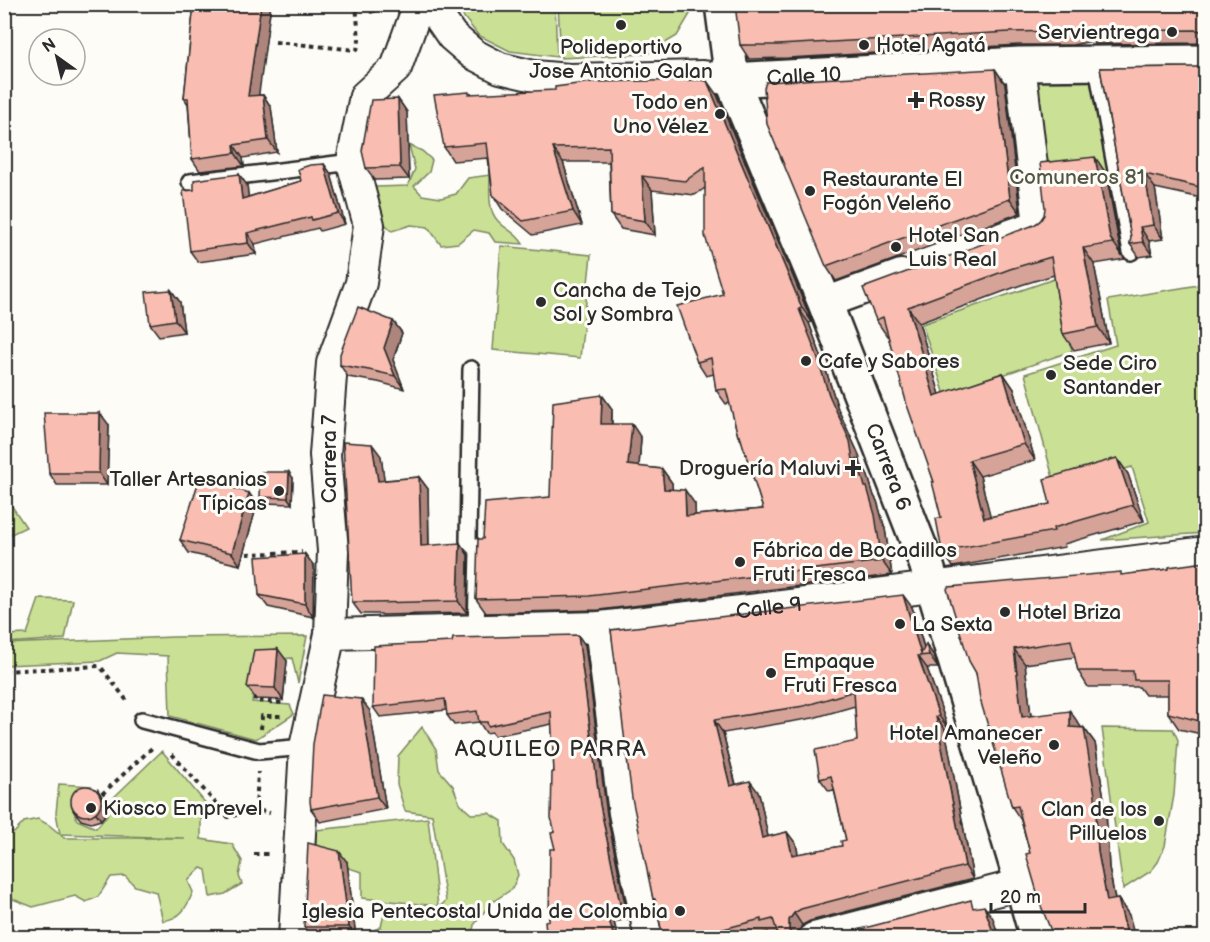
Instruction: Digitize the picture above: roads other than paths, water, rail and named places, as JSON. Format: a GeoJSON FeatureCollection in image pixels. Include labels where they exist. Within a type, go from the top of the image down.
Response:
{"type":"FeatureCollection","features":[{"type":"Feature","properties":{"kind":"main road","name":"Carrera 6"},"geometry":{"type":"LineString","coordinates":[[722,4],[732,80],[825,303],[923,557],[1037,938]]}},
{"type":"Feature","properties":{"kind":"main road","name":"Calle 10"},"geometry":{"type":"LineString","coordinates":[[732,80],[1020,64],[1206,63]]}},
{"type":"Feature","properties":{"kind":"street","name":"Carrera 7"},"geometry":{"type":"LineString","coordinates":[[294,938],[305,747],[330,634],[333,551],[325,455],[332,363],[361,283],[369,225],[352,162],[365,96],[396,68],[419,4]]}},
{"type":"Feature","properties":{"kind":"street","name":"Calle 10"},"geometry":{"type":"LineString","coordinates":[[430,4],[452,36],[473,54],[500,68],[534,76],[569,80],[703,76],[732,80]]}},
{"type":"Feature","properties":{"kind":"street"},"geometry":{"type":"LineString","coordinates":[[982,245],[1039,225],[1020,64]]}},
{"type":"Feature","properties":{"kind":"street"},"geometry":{"type":"LineString","coordinates":[[825,303],[926,266]]}},
{"type":"Feature","properties":{"kind":"street","name":"Calle 9"},"geometry":{"type":"LineString","coordinates":[[330,634],[600,627],[1206,552]]}},
{"type":"Feature","properties":{"kind":"street"},"geometry":{"type":"LineString","coordinates":[[600,627],[624,813],[650,938]]}},
{"type":"Feature","properties":{"kind":"street"},"geometry":{"type":"LineString","coordinates":[[814,938],[1022,884]]}},
{"type":"Feature","properties":{"kind":"lane"},"geometry":{"type":"LineString","coordinates":[[1096,62],[1131,252]]}},
{"type":"Feature","properties":{"kind":"lane"},"geometry":{"type":"LineString","coordinates":[[190,182],[352,162]]}},
{"type":"Feature","properties":{"kind":"lane"},"geometry":{"type":"LineString","coordinates":[[471,369],[468,541],[478,550],[476,630]]}},
{"type":"Feature","properties":{"kind":"lane"},"geometry":{"type":"LineString","coordinates":[[142,720],[259,751],[305,747]]}},
{"type":"Feature","properties":{"kind":"place","name":"Polideportivo Jose Antonio Galan"},"geometry":{"type":"Point","coordinates":[621,25]}},
{"type":"Feature","properties":{"kind":"place","name":"Servientrega"},"geometry":{"type":"Point","coordinates":[1172,32]}},
{"type":"Feature","properties":{"kind":"place","name":"Hotel Agatá"},"geometry":{"type":"Point","coordinates":[864,45]}},
{"type":"Feature","properties":{"kind":"place","name":"Rossy"},"geometry":{"type":"Point","coordinates":[916,100]}},
{"type":"Feature","properties":{"kind":"place","name":"Todo en Uno Vélez"},"geometry":{"type":"Point","coordinates":[720,114]}},
{"type":"Feature","properties":{"kind":"place","name":"Restaurante El Fogón Veleño"},"geometry":{"type":"Point","coordinates":[810,191]}},
{"type":"Feature","properties":{"kind":"place","name":"Hotel San Luis Real"},"geometry":{"type":"Point","coordinates":[896,247]}},
{"type":"Feature","properties":{"kind":"place","name":"Cancha de Tejo Sol y Sombra"},"geometry":{"type":"Point","coordinates":[541,302]}},
{"type":"Feature","properties":{"kind":"place","name":"Cafe y Sabores"},"geometry":{"type":"Point","coordinates":[806,361]}},
{"type":"Feature","properties":{"kind":"place","name":"Sede Ciro Santander"},"geometry":{"type":"Point","coordinates":[1051,375]}},
{"type":"Feature","properties":{"kind":"place","name":"Droguería Maluvi"},"geometry":{"type":"Point","coordinates":[853,468]}},
{"type":"Feature","properties":{"kind":"place","name":"Taller Artesanias Típicas"},"geometry":{"type":"Point","coordinates":[279,491]}},
{"type":"Feature","properties":{"kind":"place","name":"Fábrica de Bocadillos Fruti Fresca"},"geometry":{"type":"Point","coordinates":[740,562]}},
{"type":"Feature","properties":{"kind":"place","name":"Hotel Briza"},"geometry":{"type":"Point","coordinates":[1005,612]}},
{"type":"Feature","properties":{"kind":"place","name":"La Sexta"},"geometry":{"type":"Point","coordinates":[900,624]}},
{"type":"Feature","properties":{"kind":"place","name":"Empaque Fruti Fresca"},"geometry":{"type":"Point","coordinates":[771,673]}},
{"type":"Feature","properties":{"kind":"place","name":"Hotel Amanecer Veleño"},"geometry":{"type":"Point","coordinates":[1054,745]}},
{"type":"Feature","properties":{"kind":"place","name":"Kiosco Emprevel"},"geometry":{"type":"Point","coordinates":[91,808]}},
{"type":"Feature","properties":{"kind":"place","name":"Clan de los Pilluelos"},"geometry":{"type":"Point","coordinates":[1159,821]}},
{"type":"Feature","properties":{"kind":"place","name":"Iglesia Pentecostal Unida de Colombia"},"geometry":{"type":"Point","coordinates":[680,911]}},
{"type":"Feature","properties":{"kind":"district","name":"AQUILEO PARRA"},"geometry":{"type":"Point","coordinates":[551,748]}},
{"type":"Feature","properties":{"kind":"park label","name":"Comuneros 81"},"geometry":{"type":"Point","coordinates":[1077,177]}}]}
